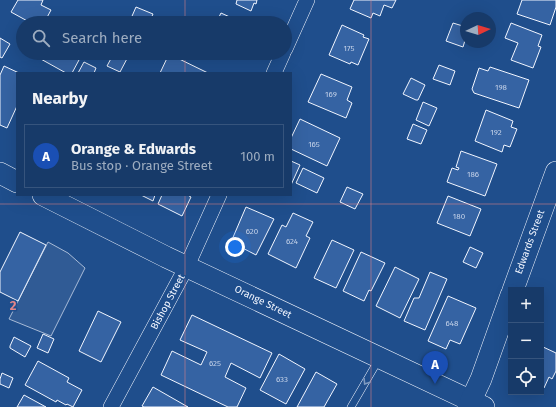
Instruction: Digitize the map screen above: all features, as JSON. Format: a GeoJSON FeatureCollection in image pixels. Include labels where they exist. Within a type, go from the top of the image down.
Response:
{"type":"FeatureCollection","features":[{"type":"Feature","properties":{"kind":"main road","name":"Edwards Street"},"geometry":{"type":"LineString","coordinates":[[514,287],[556,172]]}},
{"type":"Feature","properties":{"kind":"main road"},"geometry":{"type":"LineString","coordinates":[[0,173],[16,181]]}},
{"type":"Feature","properties":{"kind":"main road","name":"Orange Street"},"geometry":{"type":"LineString","coordinates":[[45,196],[166,257],[380,357],[475,405]]}},
{"type":"Feature","properties":{"kind":"main road"},"geometry":{"type":"LineString","coordinates":[[475,405],[481,379],[508,303]]}},
{"type":"Feature","properties":{"kind":"street"},"geometry":{"type":"LineString","coordinates":[[292,33],[307,0]]}},
{"type":"Feature","properties":{"kind":"street"},"geometry":{"type":"LineString","coordinates":[[274,72],[280,60]]}},
{"type":"Feature","properties":{"kind":"street","name":"Bishop Street"},"geometry":{"type":"LineString","coordinates":[[111,407],[187,266],[219,196]]}},
{"type":"Feature","properties":{"kind":"lane"},"geometry":{"type":"LineString","coordinates":[[351,407],[380,357]]}},
{"type":"Feature","properties":{"kind":"shaded area"},"geometry":{"type":"Polygon","coordinates":[[[48,242],[68,253],[85,268],[51,336],[9,319],[48,242]]]}},
{"type":"Feature","properties":{"kind":"building"},"geometry":{"type":"Polygon","coordinates":[[[18,0],[43,0],[41,5],[51,10],[48,16],[18,16],[11,12],[18,0]]]}},
{"type":"Feature","properties":{"kind":"building"},"geometry":{"type":"Polygon","coordinates":[[[237,0],[257,0],[251,11],[236,4],[237,0]]]}},
{"type":"Feature","properties":{"kind":"building"},"geometry":{"type":"Polygon","coordinates":[[[354,0],[396,0],[392,8],[384,5],[380,16],[373,13],[371,18],[350,9],[354,0]]]}},
{"type":"Feature","properties":{"kind":"building"},"geometry":{"type":"Polygon","coordinates":[[[522,0],[556,0],[556,7],[550,25],[517,14],[522,0]]]}},
{"type":"Feature","properties":{"kind":"building"},"geometry":{"type":"Polygon","coordinates":[[[136,7],[153,14],[152,16],[132,16],[136,7]]]}},
{"type":"Feature","properties":{"kind":"building"},"geometry":{"type":"Polygon","coordinates":[[[221,13],[228,16],[220,16],[221,13]]]}},
{"type":"Feature","properties":{"kind":"building"},"geometry":{"type":"Polygon","coordinates":[[[453,23],[460,25],[460,46],[446,41],[453,23]]]}},
{"type":"Feature","properties":{"kind":"building"},"geometry":{"type":"Polygon","coordinates":[[[511,23],[542,35],[538,46],[541,47],[533,68],[511,60],[518,43],[505,38],[511,23]]]}},
{"type":"Feature","properties":{"kind":"building"},"geometry":{"type":"Polygon","coordinates":[[[342,25],[364,35],[363,37],[369,39],[358,65],[351,62],[350,64],[329,55],[342,25]]]}},
{"type":"Feature","properties":{"kind":"building"},"geometry":{"type":"Polygon","coordinates":[[[0,38],[10,44],[2,58],[0,57],[0,38]]]}},
{"type":"Feature","properties":{"kind":"building"},"geometry":{"type":"Polygon","coordinates":[[[43,60],[79,60],[73,72],[64,72],[43,60]]]}},
{"type":"Feature","properties":{"kind":"building"},"geometry":{"type":"Polygon","coordinates":[[[110,60],[126,60],[120,72],[107,66],[110,60]]]}},
{"type":"Feature","properties":{"kind":"building"},"geometry":{"type":"Polygon","coordinates":[[[166,60],[181,60],[206,72],[160,72],[166,60]]]}},
{"type":"Feature","properties":{"kind":"building"},"geometry":{"type":"Polygon","coordinates":[[[84,62],[96,68],[94,72],[79,72],[84,62]]]}},
{"type":"Feature","properties":{"kind":"building"},"geometry":{"type":"Polygon","coordinates":[[[439,65],[455,71],[450,85],[433,79],[439,65]]]}},
{"type":"Feature","properties":{"kind":"building"},"geometry":{"type":"Polygon","coordinates":[[[4,66],[17,72],[16,108],[7,128],[0,125],[0,75],[4,66]]]}},
{"type":"Feature","properties":{"kind":"building"},"geometry":{"type":"Polygon","coordinates":[[[490,67],[529,80],[519,108],[474,93],[472,89],[479,68],[488,71],[490,67]]]}},
{"type":"Feature","properties":{"kind":"building"},"geometry":{"type":"Polygon","coordinates":[[[321,74],[352,87],[347,100],[352,103],[346,118],[308,102],[321,74]]]}},
{"type":"Feature","properties":{"kind":"building"},"geometry":{"type":"Polygon","coordinates":[[[411,78],[425,85],[418,100],[403,94],[411,78]]]}},
{"type":"Feature","properties":{"kind":"building"},"geometry":{"type":"Polygon","coordinates":[[[423,102],[437,108],[429,126],[416,120],[423,102]]]}},
{"type":"Feature","properties":{"kind":"building"},"geometry":{"type":"Polygon","coordinates":[[[486,110],[513,121],[511,127],[517,129],[510,147],[504,145],[502,152],[475,141],[486,110]]]}},
{"type":"Feature","properties":{"kind":"building"},"geometry":{"type":"Polygon","coordinates":[[[300,119],[340,138],[327,166],[292,149],[292,136],[300,119]]]}},
{"type":"Feature","properties":{"kind":"building"},"geometry":{"type":"Polygon","coordinates":[[[413,124],[427,130],[421,144],[407,139],[413,124]]]}},
{"type":"Feature","properties":{"kind":"building"},"geometry":{"type":"Polygon","coordinates":[[[461,151],[497,164],[485,196],[447,182],[452,168],[458,170],[459,168],[456,167],[461,151]]]}},
{"type":"Feature","properties":{"kind":"building"},"geometry":{"type":"Polygon","coordinates":[[[292,161],[300,165],[292,183],[292,161]]]}},
{"type":"Feature","properties":{"kind":"building"},"geometry":{"type":"Polygon","coordinates":[[[303,168],[324,178],[317,193],[296,183],[303,168]]]}},
{"type":"Feature","properties":{"kind":"building"},"geometry":{"type":"Polygon","coordinates":[[[347,187],[363,194],[355,209],[340,202],[347,187]]]}},
{"type":"Feature","properties":{"kind":"building"},"geometry":{"type":"Polygon","coordinates":[[[143,196],[155,196],[153,201],[143,196]]]}},
{"type":"Feature","properties":{"kind":"building"},"geometry":{"type":"Polygon","coordinates":[[[162,196],[191,197],[182,216],[158,204],[162,196]]]}},
{"type":"Feature","properties":{"kind":"building"},"geometry":{"type":"Polygon","coordinates":[[[448,196],[481,209],[470,236],[437,223],[448,196]]]}},
{"type":"Feature","properties":{"kind":"building"},"geometry":{"type":"Polygon","coordinates":[[[246,207],[274,219],[256,255],[231,242],[246,207]]]}},
{"type":"Feature","properties":{"kind":"building"},"geometry":{"type":"Polygon","coordinates":[[[293,213],[313,222],[306,236],[310,238],[296,268],[268,254],[282,225],[286,227],[293,213]]]}},
{"type":"Feature","properties":{"kind":"building"},"geometry":{"type":"Polygon","coordinates":[[[20,232],[46,245],[18,301],[0,292],[0,272],[20,232]]]}},
{"type":"Feature","properties":{"kind":"building"},"geometry":{"type":"Polygon","coordinates":[[[332,240],[354,250],[336,288],[314,278],[332,240]]]}},
{"type":"Feature","properties":{"kind":"building"},"geometry":{"type":"Polygon","coordinates":[[[470,247],[483,253],[476,268],[463,262],[470,247]]]}},
{"type":"Feature","properties":{"kind":"building"},"geometry":{"type":"Polygon","coordinates":[[[361,252],[385,263],[371,291],[369,290],[364,301],[343,291],[361,252]]]}},
{"type":"Feature","properties":{"kind":"building"},"geometry":{"type":"Polygon","coordinates":[[[395,267],[419,279],[400,318],[376,306],[395,267]]]}},
{"type":"Feature","properties":{"kind":"building"},"geometry":{"type":"Polygon","coordinates":[[[430,272],[447,279],[425,330],[404,321],[414,298],[419,298],[430,272]]]}},
{"type":"Feature","properties":{"kind":"building"},"geometry":{"type":"Polygon","coordinates":[[[448,296],[476,308],[460,344],[450,340],[446,349],[428,341],[448,296]]]}},
{"type":"Feature","properties":{"kind":"building"},"geometry":{"type":"Polygon","coordinates":[[[98,311],[121,322],[101,362],[79,351],[98,311]]]}},
{"type":"Feature","properties":{"kind":"building"},"geometry":{"type":"Polygon","coordinates":[[[192,315],[272,353],[260,378],[231,363],[225,377],[246,388],[237,407],[228,407],[161,375],[172,351],[201,365],[207,352],[180,340],[192,315]]]}},
{"type":"Feature","properties":{"kind":"building"},"geometry":{"type":"Polygon","coordinates":[[[43,334],[54,339],[48,353],[37,348],[43,334]]]}},
{"type":"Feature","properties":{"kind":"building"},"geometry":{"type":"Polygon","coordinates":[[[14,337],[31,346],[25,357],[10,348],[14,337]]]}},
{"type":"Feature","properties":{"kind":"building"},"geometry":{"type":"Polygon","coordinates":[[[544,347],[556,353],[556,371],[552,379],[549,377],[544,388],[544,347]]]}},
{"type":"Feature","properties":{"kind":"building"},"geometry":{"type":"Polygon","coordinates":[[[279,354],[305,369],[286,404],[260,390],[279,354]]]}},
{"type":"Feature","properties":{"kind":"building"},"geometry":{"type":"Polygon","coordinates":[[[38,361],[69,378],[67,382],[82,390],[73,407],[57,400],[56,402],[25,385],[38,361]]]}},
{"type":"Feature","properties":{"kind":"building"},"geometry":{"type":"Polygon","coordinates":[[[316,372],[337,384],[324,407],[297,407],[316,372]]]}},
{"type":"Feature","properties":{"kind":"building"},"geometry":{"type":"Polygon","coordinates":[[[2,373],[13,378],[9,388],[0,384],[2,373]]]}},
{"type":"Feature","properties":{"kind":"building"},"geometry":{"type":"Polygon","coordinates":[[[153,387],[188,407],[142,406],[153,387]]]}},
{"type":"Feature","properties":{"kind":"building"},"geometry":{"type":"Polygon","coordinates":[[[24,395],[46,407],[17,407],[24,395]]]}},
{"type":"Feature","properties":{"kind":"place","name":"Orange & Edwards"},"geometry":{"type":"Point","coordinates":[435,384]}}]}
